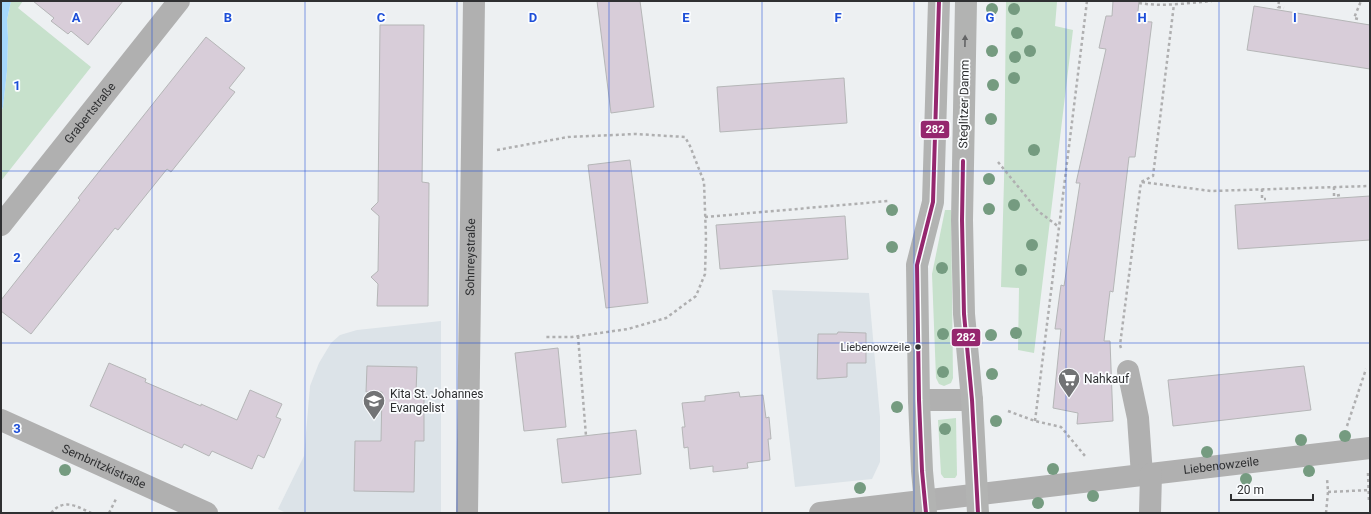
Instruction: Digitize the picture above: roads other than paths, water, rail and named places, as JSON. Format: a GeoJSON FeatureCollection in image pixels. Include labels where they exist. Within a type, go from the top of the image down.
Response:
{"type":"FeatureCollection","features":[{"type":"Feature","properties":{"kind":"main road"},"geometry":{"type":"LineString","coordinates":[[926,507],[922,471],[919,400],[916,266],[933,202],[939,1]]}},
{"type":"Feature","properties":{"kind":"main road","name":"Steglitzer Damm"},"geometry":{"type":"LineString","coordinates":[[966,1],[962,220],[964,314],[972,400],[978,504]]}},
{"type":"Feature","properties":{"kind":"street","name":"Grabertstraße"},"geometry":{"type":"LineString","coordinates":[[1,225],[179,1]]}},
{"type":"Feature","properties":{"kind":"street","name":"Sohnreystraße"},"geometry":{"type":"LineString","coordinates":[[467,513],[474,1]]}},
{"type":"Feature","properties":{"kind":"street"},"geometry":{"type":"LineString","coordinates":[[1128,371],[1138,418],[1150,513]]}},
{"type":"Feature","properties":{"kind":"street"},"geometry":{"type":"LineString","coordinates":[[919,400],[972,400]]}},
{"type":"Feature","properties":{"kind":"street","name":"Sembritzkistraße"},"geometry":{"type":"LineString","coordinates":[[1,420],[207,513]]}},
{"type":"Feature","properties":{"kind":"street","name":"Liebenowzeile"},"geometry":{"type":"LineString","coordinates":[[978,504],[1146,474],[1370,448]]}},
{"type":"Feature","properties":{"kind":"street"},"geometry":{"type":"LineString","coordinates":[[820,513],[978,504]]}},
{"type":"Feature","properties":{"kind":"water"},"geometry":{"type":"Polygon","coordinates":[[[1,1],[11,1],[7,20],[7,71],[3,107],[1,112],[1,1]]]}},
{"type":"Feature","properties":{"kind":"place","name":"Liebenowzeile"},"geometry":{"type":"Point","coordinates":[918,347]}},
{"type":"Feature","properties":{"kind":"place","name":"Nahkauf"},"geometry":{"type":"Point","coordinates":[1069,398]}},
{"type":"Feature","properties":{"kind":"place","name":"Kita St. Johannes Evangelist"},"geometry":{"type":"Point","coordinates":[374,420]}}]}
